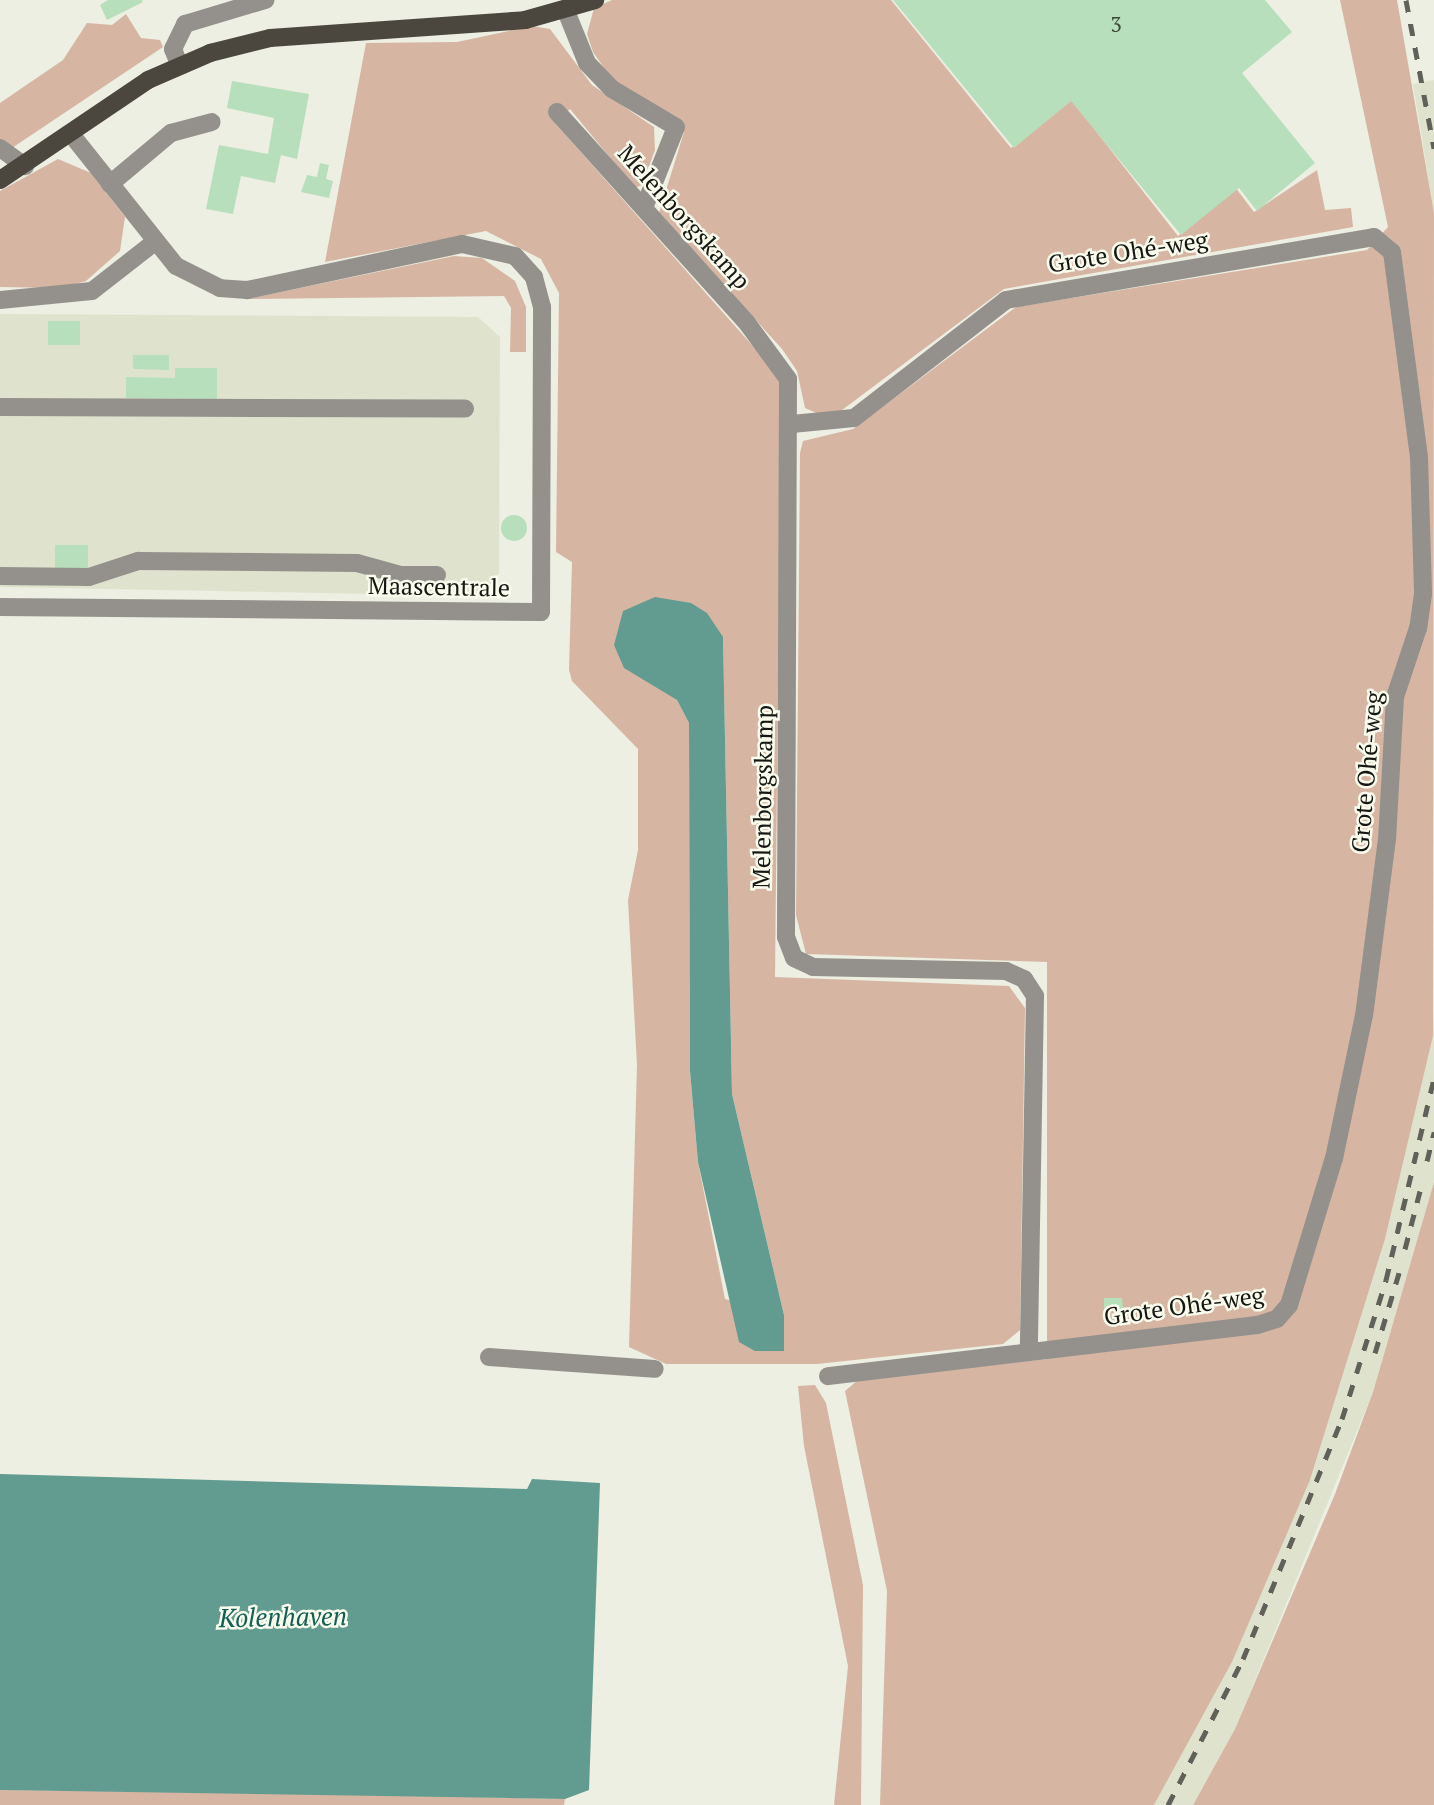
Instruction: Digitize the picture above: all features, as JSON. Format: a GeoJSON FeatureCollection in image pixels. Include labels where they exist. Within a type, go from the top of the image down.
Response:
{"type":"FeatureCollection","features":[{"type":"Feature","properties":{"kind":"main road"},"geometry":{"type":"LineString","coordinates":[[0,180],[179,64],[270,38],[488,25],[595,0]]}},
{"type":"Feature","properties":{"kind":"street"},"geometry":{"type":"LineString","coordinates":[[179,64],[173,49],[185,24],[265,0]]}},
{"type":"Feature","properties":{"kind":"street"},"geometry":{"type":"LineString","coordinates":[[558,8],[587,63],[612,89],[676,127],[644,208]]}},
{"type":"Feature","properties":{"kind":"street","name":"Melenborgskamp"},"geometry":{"type":"LineString","coordinates":[[557,112],[772,352],[788,379],[792,424],[786,937],[794,958],[813,967],[1006,971],[1024,979],[1035,996],[1029,1352]]}},
{"type":"Feature","properties":{"kind":"street"},"geometry":{"type":"LineString","coordinates":[[110,184],[171,133],[212,122]]}},
{"type":"Feature","properties":{"kind":"street"},"geometry":{"type":"LineString","coordinates":[[0,300],[92,291],[156,241],[71,134]]}},
{"type":"Feature","properties":{"kind":"street"},"geometry":{"type":"LineString","coordinates":[[0,148],[25,166]]}},
{"type":"Feature","properties":{"kind":"street","name":"Grote Ohé-weg"},"geometry":{"type":"LineString","coordinates":[[792,424],[854,418],[1006,300],[1374,237],[1392,251],[1419,457],[1423,594],[1419,628],[1395,697],[1387,839],[1364,1016],[1334,1158],[1294,1291],[1277,1320],[1257,1325],[828,1376]]}},
{"type":"Feature","properties":{"kind":"street","name":"Maascentrale"},"geometry":{"type":"LineString","coordinates":[[0,607],[541,612],[542,307],[534,277],[515,256],[462,244],[247,290],[220,288],[197,282],[156,241]]}},
{"type":"Feature","properties":{"kind":"street"},"geometry":{"type":"LineString","coordinates":[[0,407],[465,409]]}},
{"type":"Feature","properties":{"kind":"street"},"geometry":{"type":"LineString","coordinates":[[0,576],[89,577],[138,561],[358,562],[401,575],[437,575]]}},
{"type":"Feature","properties":{"kind":"street"},"geometry":{"type":"LineString","coordinates":[[489,1357],[655,1369]]}},
{"type":"Feature","properties":{"kind":"shaded area"},"geometry":{"type":"Polygon","coordinates":[[[612,0],[891,0],[1011,148],[1070,98],[1178,236],[1235,187],[1254,212],[1317,170],[1325,210],[1351,208],[1353,227],[1004,289],[838,413],[821,415],[805,408],[797,371],[782,349],[659,213],[684,132],[675,119],[613,81],[593,52],[587,34],[594,8],[612,0]]]}},
{"type":"Feature","properties":{"kind":"shaded area"},"geometry":{"type":"Polygon","coordinates":[[[1340,0],[1397,0],[1434,213],[1433,1036],[1385,1239],[1310,1480],[1232,1662],[1154,1805],[880,1805],[887,1591],[845,1391],[858,1380],[1047,1359],[1047,962],[806,954],[796,915],[800,453],[803,441],[853,429],[1016,307],[1367,250],[1388,227],[1340,0]]]}},
{"type":"Feature","properties":{"kind":"shaded area"},"geometry":{"type":"Polygon","coordinates":[[[126,14],[141,38],[160,40],[163,47],[0,156],[0,103],[63,60],[87,23],[112,25],[126,14]]]}},
{"type":"Feature","properties":{"kind":"shaded area"},"geometry":{"type":"Polygon","coordinates":[[[532,26],[550,29],[592,85],[654,127],[655,150],[642,185],[635,188],[570,109],[555,123],[774,370],[781,387],[775,977],[1009,986],[1025,1008],[1020,1330],[1003,1344],[817,1364],[666,1364],[629,1347],[637,1065],[628,900],[638,850],[638,749],[572,681],[569,670],[572,562],[556,552],[559,293],[541,259],[486,231],[325,262],[366,43],[457,42],[532,26]],[[723,637],[614,645],[677,700],[689,723],[690,1071],[698,1162],[725,1299],[784,1315],[732,1094],[723,637]]]}},
{"type":"Feature","properties":{"kind":"shaded area"},"geometry":{"type":"Polygon","coordinates":[[[1434,80],[1434,213],[1413,84],[1434,80]]]}},
{"type":"Feature","properties":{"kind":"shaded area"},"geometry":{"type":"Polygon","coordinates":[[[58,159],[91,173],[125,217],[120,251],[86,281],[61,288],[0,287],[0,191],[58,159]]]}},
{"type":"Feature","properties":{"kind":"shaded area"},"geometry":{"type":"Polygon","coordinates":[[[454,256],[482,258],[515,281],[526,307],[526,352],[510,352],[511,308],[504,296],[247,299],[454,256]]]}},
{"type":"Feature","properties":{"kind":"shaded area"},"geometry":{"type":"Polygon","coordinates":[[[0,314],[478,317],[500,337],[499,573],[485,596],[0,587],[0,314]]]}},
{"type":"Feature","properties":{"kind":"shaded area"},"geometry":{"type":"Polygon","coordinates":[[[1434,1004],[1434,1182],[1373,1392],[1235,1729],[1193,1805],[1154,1805],[1232,1662],[1310,1480],[1385,1239],[1433,1036],[1434,1004]]]}},
{"type":"Feature","properties":{"kind":"shaded area"},"geometry":{"type":"Polygon","coordinates":[[[1434,1182],[1434,1805],[1193,1805],[1235,1729],[1335,1494],[1373,1392],[1434,1182]]]}},
{"type":"Feature","properties":{"kind":"shaded area"},"geometry":{"type":"Polygon","coordinates":[[[815,1385],[826,1403],[863,1585],[861,1805],[834,1805],[848,1666],[804,1446],[798,1386],[815,1385]]]}},
{"type":"Feature","properties":{"kind":"shaded area"},"geometry":{"type":"Polygon","coordinates":[[[0,1790],[565,1799],[564,1805],[0,1805],[0,1790]]]}},
{"type":"Feature","properties":{"kind":"water"},"geometry":{"type":"Polygon","coordinates":[[[655,597],[691,603],[707,613],[723,637],[732,1094],[784,1315],[784,1351],[755,1351],[739,1342],[698,1162],[690,1071],[689,723],[677,700],[624,668],[614,645],[623,611],[655,597]]]}},
{"type":"Feature","properties":{"kind":"water","name":"Kolenhaven"},"geometry":{"type":"Polygon","coordinates":[[[0,1474],[527,1489],[532,1479],[600,1483],[589,1790],[565,1799],[0,1790],[0,1474]]]}},
{"type":"Feature","properties":{"kind":"building"},"geometry":{"type":"Polygon","coordinates":[[[108,0],[143,2],[107,20],[100,5],[108,0]]]}},
{"type":"Feature","properties":{"kind":"building"},"geometry":{"type":"Polygon","coordinates":[[[893,0],[1265,0],[1292,32],[1242,73],[1315,163],[1257,211],[1239,188],[1181,235],[1071,101],[1014,148],[893,0]]]}},
{"type":"Feature","properties":{"kind":"building"},"geometry":{"type":"Polygon","coordinates":[[[232,81],[309,94],[297,159],[281,155],[275,183],[241,176],[233,214],[206,209],[219,145],[268,154],[274,118],[227,108],[232,81]]]}},
{"type":"Feature","properties":{"kind":"building"},"geometry":{"type":"Polygon","coordinates":[[[320,163],[329,165],[326,179],[333,181],[329,198],[301,192],[307,175],[317,177],[320,163]]]}},
{"type":"Feature","properties":{"kind":"building"},"geometry":{"type":"Polygon","coordinates":[[[48,321],[80,321],[80,345],[48,345],[48,321]]]}},
{"type":"Feature","properties":{"kind":"building"},"geometry":{"type":"Polygon","coordinates":[[[133,355],[169,355],[169,370],[133,369],[133,355]]]}},
{"type":"Feature","properties":{"kind":"building"},"geometry":{"type":"Polygon","coordinates":[[[175,368],[217,368],[217,399],[126,398],[126,377],[175,378],[175,368]]]}},
{"type":"Feature","properties":{"kind":"building"},"geometry":{"type":"Polygon","coordinates":[[[514,515],[523,519],[527,528],[523,537],[514,541],[505,537],[501,528],[505,519],[514,515]]]}},
{"type":"Feature","properties":{"kind":"building"},"geometry":{"type":"Polygon","coordinates":[[[55,545],[88,545],[88,569],[55,568],[55,545]]]}},
{"type":"Feature","properties":{"kind":"building"},"geometry":{"type":"Polygon","coordinates":[[[1104,1298],[1122,1298],[1123,1309],[1104,1310],[1104,1298]]]}},
{"type":"Feature","properties":{"kind":"railway"},"geometry":{"type":"LineString","coordinates":[[1406,0],[1434,148]]}},
{"type":"Feature","properties":{"kind":"railway"},"geometry":{"type":"LineString","coordinates":[[1168,1805],[1243,1659],[1342,1419],[1386,1280],[1434,1078]]}},
{"type":"Feature","properties":{"kind":"railway"},"geometry":{"type":"LineString","coordinates":[[1427,1161],[1434,1132]]}},
{"type":"Feature","properties":{"kind":"railway"},"geometry":{"type":"LineString","coordinates":[[1405,1249],[1420,1191]]}},
{"type":"Feature","properties":{"kind":"railway"},"geometry":{"type":"LineString","coordinates":[[1375,1353],[1399,1273]]}}]}
